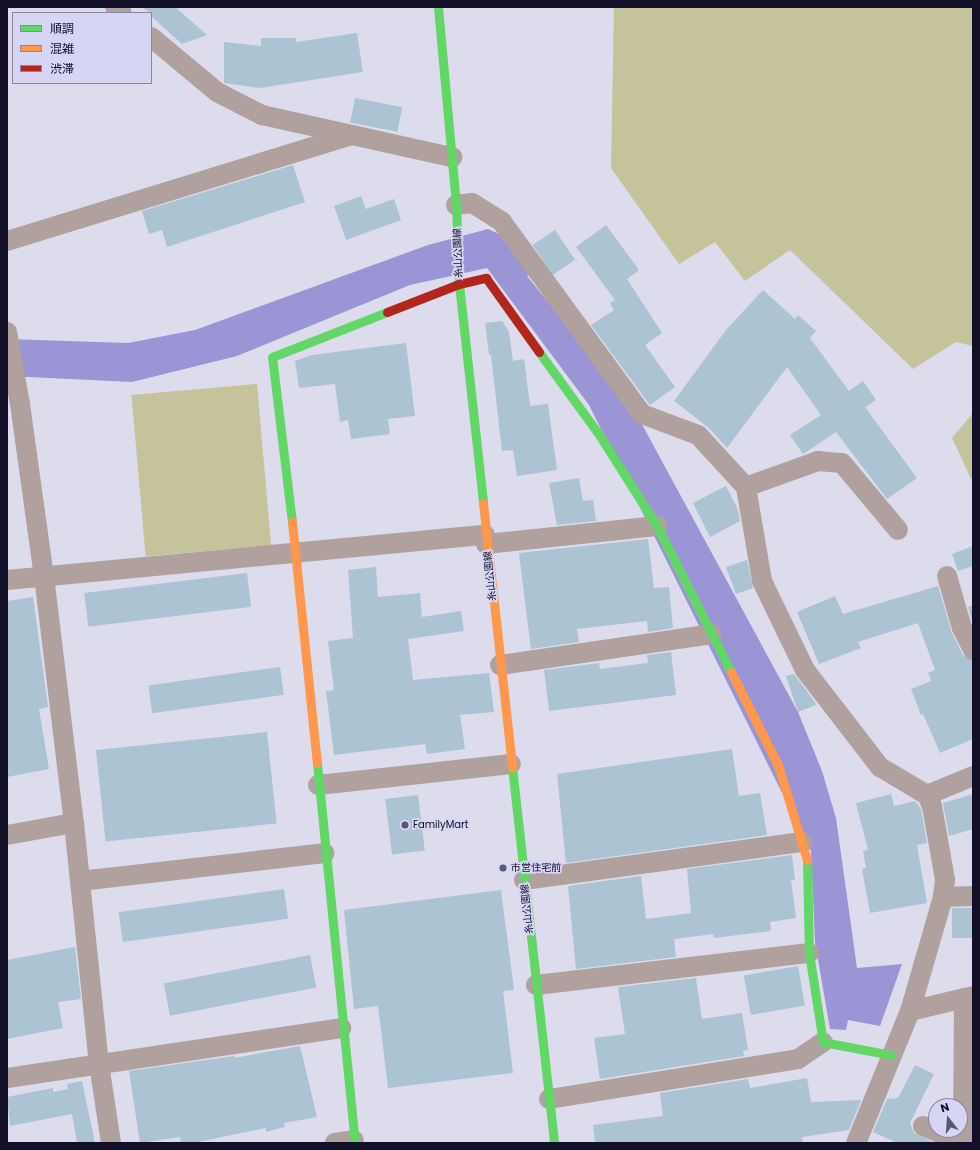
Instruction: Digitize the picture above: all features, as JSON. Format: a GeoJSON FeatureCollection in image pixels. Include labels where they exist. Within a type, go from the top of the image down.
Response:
{"type":"FeatureCollection","features":[{"type":"Feature","properties":{"kind":"street","name":"糸山公園線"},"geometry":{"type":"LineString","coordinates":[[438,7],[456,205],[459,284],[554,1143]]}},
{"type":"Feature","properties":{"kind":"street"},"geometry":{"type":"LineString","coordinates":[[152,38],[217,92],[262,115],[452,157]]}},
{"type":"Feature","properties":{"kind":"street"},"geometry":{"type":"LineString","coordinates":[[7,241],[351,135]]}},
{"type":"Feature","properties":{"kind":"street"},"geometry":{"type":"LineString","coordinates":[[456,205],[472,203],[502,222],[642,414],[698,435],[746,487],[762,581],[805,670],[880,767],[927,795],[932,806],[944,880],[943,897],[910,1011],[856,1143]]}},
{"type":"Feature","properties":{"kind":"street"},"geometry":{"type":"LineString","coordinates":[[335,1143],[354,1141],[341,1028],[296,552],[272,357],[459,284],[486,278],[600,436],[657,526],[778,765],[807,860],[809,953],[823,1042]]}},
{"type":"Feature","properties":{"kind":"street"},"geometry":{"type":"LineString","coordinates":[[7,333],[13,363],[44,576],[74,823],[99,1064],[110,1143]]}},
{"type":"Feature","properties":{"kind":"street"},"geometry":{"type":"LineString","coordinates":[[746,487],[818,461],[842,463],[898,530]]}},
{"type":"Feature","properties":{"kind":"street"},"geometry":{"type":"LineString","coordinates":[[7,580],[296,552],[657,526]]}},
{"type":"Feature","properties":{"kind":"street"},"geometry":{"type":"LineString","coordinates":[[947,576],[962,628],[973,650]]}},
{"type":"Feature","properties":{"kind":"street"},"geometry":{"type":"LineString","coordinates":[[500,665],[712,634]]}},
{"type":"Feature","properties":{"kind":"street"},"geometry":{"type":"LineString","coordinates":[[318,785],[511,764]]}},
{"type":"Feature","properties":{"kind":"street"},"geometry":{"type":"LineString","coordinates":[[927,795],[973,776]]}},
{"type":"Feature","properties":{"kind":"street"},"geometry":{"type":"LineString","coordinates":[[7,835],[74,823]]}},
{"type":"Feature","properties":{"kind":"street"},"geometry":{"type":"LineString","coordinates":[[524,880],[802,842]]}},
{"type":"Feature","properties":{"kind":"street"},"geometry":{"type":"LineString","coordinates":[[80,881],[324,853]]}},
{"type":"Feature","properties":{"kind":"street"},"geometry":{"type":"LineString","coordinates":[[943,897],[973,896]]}},
{"type":"Feature","properties":{"kind":"street"},"geometry":{"type":"LineString","coordinates":[[536,985],[809,953]]}},
{"type":"Feature","properties":{"kind":"street"},"geometry":{"type":"LineString","coordinates":[[910,1011],[968,997],[963,1143],[923,1126]]}},
{"type":"Feature","properties":{"kind":"street"},"geometry":{"type":"LineString","coordinates":[[7,1078],[341,1028]]}},
{"type":"Feature","properties":{"kind":"street"},"geometry":{"type":"LineString","coordinates":[[549,1100],[798,1059],[823,1042],[891,1055]]}},
{"type":"Feature","properties":{"kind":"shaded area"},"geometry":{"type":"Polygon","coordinates":[[[614,7],[973,7],[973,346],[956,342],[913,369],[790,250],[745,281],[715,242],[679,264],[611,168],[614,7]]]}},
{"type":"Feature","properties":{"kind":"shaded area"},"geometry":{"type":"Polygon","coordinates":[[[488,229],[499,234],[534,271],[527,276],[632,406],[798,712],[822,771],[836,818],[857,968],[902,964],[880,1026],[848,1020],[846,1030],[830,1029],[815,942],[811,851],[589,405],[487,268],[410,285],[237,356],[132,382],[7,376],[7,339],[128,343],[195,330],[428,245],[488,229]]]}},
{"type":"Feature","properties":{"kind":"shaded area"},"geometry":{"type":"Polygon","coordinates":[[[257,384],[271,545],[146,556],[131,395],[257,384]]]}},
{"type":"Feature","properties":{"kind":"shaded area"},"geometry":{"type":"Polygon","coordinates":[[[973,413],[973,483],[952,438],[973,413]]]}},
{"type":"Feature","properties":{"kind":"building"},"geometry":{"type":"Polygon","coordinates":[[[141,7],[175,7],[207,35],[182,44],[152,17],[152,12],[141,7]]]}},
{"type":"Feature","properties":{"kind":"building"},"geometry":{"type":"Polygon","coordinates":[[[357,33],[363,72],[260,88],[224,83],[224,42],[261,46],[261,38],[296,38],[296,42],[357,33]]]}},
{"type":"Feature","properties":{"kind":"building"},"geometry":{"type":"Polygon","coordinates":[[[355,98],[402,107],[397,132],[350,123],[355,98]]]}},
{"type":"Feature","properties":{"kind":"building"},"geometry":{"type":"Polygon","coordinates":[[[293,165],[305,202],[167,247],[162,230],[149,234],[142,211],[293,165]]]}},
{"type":"Feature","properties":{"kind":"building"},"geometry":{"type":"Polygon","coordinates":[[[361,196],[366,209],[394,199],[401,220],[346,240],[334,206],[361,196]]]}},
{"type":"Feature","properties":{"kind":"building"},"geometry":{"type":"Polygon","coordinates":[[[606,225],[639,270],[627,279],[662,333],[645,345],[675,387],[650,405],[591,325],[614,310],[610,303],[615,300],[576,247],[606,225]]]}},
{"type":"Feature","properties":{"kind":"building"},"geometry":{"type":"Polygon","coordinates":[[[555,230],[575,260],[553,275],[533,245],[555,230]]]}},
{"type":"Feature","properties":{"kind":"building"},"geometry":{"type":"Polygon","coordinates":[[[763,290],[795,319],[798,315],[816,331],[810,338],[849,391],[863,381],[876,400],[865,407],[917,478],[887,499],[836,432],[803,454],[790,435],[821,415],[787,367],[727,448],[709,428],[674,401],[726,330],[763,290]]]}},
{"type":"Feature","properties":{"kind":"building"},"geometry":{"type":"Polygon","coordinates":[[[502,321],[509,332],[513,361],[524,359],[530,406],[548,404],[557,470],[517,476],[513,450],[502,451],[491,355],[489,355],[485,323],[502,321]]]}},
{"type":"Feature","properties":{"kind":"building"},"geometry":{"type":"Polygon","coordinates":[[[406,343],[415,416],[388,419],[390,434],[351,439],[348,420],[340,422],[335,384],[299,388],[295,361],[312,355],[406,343]]]}},
{"type":"Feature","properties":{"kind":"building"},"geometry":{"type":"Polygon","coordinates":[[[579,478],[583,501],[593,500],[596,521],[557,525],[549,483],[579,478]]]}},
{"type":"Feature","properties":{"kind":"building"},"geometry":{"type":"Polygon","coordinates":[[[726,486],[738,510],[740,521],[710,537],[693,503],[726,486]]]}},
{"type":"Feature","properties":{"kind":"building"},"geometry":{"type":"Polygon","coordinates":[[[648,539],[654,588],[669,587],[673,628],[648,632],[647,621],[577,629],[579,642],[531,649],[519,553],[648,539]]]}},
{"type":"Feature","properties":{"kind":"building"},"geometry":{"type":"Polygon","coordinates":[[[973,546],[973,566],[958,571],[952,554],[973,546]]]}},
{"type":"Feature","properties":{"kind":"building"},"geometry":{"type":"Polygon","coordinates":[[[747,560],[753,588],[736,594],[726,567],[747,560]]]}},
{"type":"Feature","properties":{"kind":"building"},"geometry":{"type":"Polygon","coordinates":[[[376,567],[378,597],[420,593],[422,617],[461,611],[464,631],[408,639],[413,680],[489,673],[494,712],[460,715],[465,749],[427,754],[425,744],[334,755],[326,691],[334,690],[328,641],[353,638],[348,570],[376,567]]]}},
{"type":"Feature","properties":{"kind":"building"},"geometry":{"type":"Polygon","coordinates":[[[247,573],[251,607],[88,627],[84,593],[247,573]]]}},
{"type":"Feature","properties":{"kind":"building"},"geometry":{"type":"Polygon","coordinates":[[[938,586],[952,633],[963,655],[973,661],[973,739],[940,753],[923,714],[921,715],[911,689],[931,681],[928,673],[935,670],[918,623],[858,642],[861,648],[819,664],[797,612],[835,596],[843,614],[938,586]]]}},
{"type":"Feature","properties":{"kind":"building"},"geometry":{"type":"Polygon","coordinates":[[[33,597],[48,707],[39,709],[49,769],[7,777],[7,601],[33,597]]]}},
{"type":"Feature","properties":{"kind":"building"},"geometry":{"type":"Polygon","coordinates":[[[973,605],[973,624],[968,607],[973,605]]]}},
{"type":"Feature","properties":{"kind":"building"},"geometry":{"type":"Polygon","coordinates":[[[671,652],[676,695],[549,711],[544,670],[599,663],[600,669],[648,663],[647,655],[671,652]]]}},
{"type":"Feature","properties":{"kind":"building"},"geometry":{"type":"Polygon","coordinates":[[[280,667],[284,695],[152,713],[148,686],[280,667]]]}},
{"type":"Feature","properties":{"kind":"building"},"geometry":{"type":"Polygon","coordinates":[[[794,674],[816,705],[798,712],[786,676],[794,674]]]}},
{"type":"Feature","properties":{"kind":"building"},"geometry":{"type":"Polygon","coordinates":[[[267,732],[277,823],[106,841],[96,750],[267,732]]]}},
{"type":"Feature","properties":{"kind":"building"},"geometry":{"type":"Polygon","coordinates":[[[732,749],[739,796],[760,793],[767,835],[566,863],[557,774],[732,749]]]}},
{"type":"Feature","properties":{"kind":"building"},"geometry":{"type":"Polygon","coordinates":[[[891,794],[894,806],[915,801],[921,809],[927,843],[917,845],[927,903],[870,913],[862,869],[866,868],[863,851],[868,850],[856,803],[891,794]]]}},
{"type":"Feature","properties":{"kind":"building"},"geometry":{"type":"Polygon","coordinates":[[[973,794],[973,829],[949,836],[943,803],[973,794]]]}},
{"type":"Feature","properties":{"kind":"building","name":"FamilyMart"},"geometry":{"type":"Polygon","coordinates":[[[418,795],[425,851],[392,855],[385,799],[418,795]]]}},
{"type":"Feature","properties":{"kind":"building"},"geometry":{"type":"Polygon","coordinates":[[[792,855],[795,880],[791,880],[796,918],[770,922],[771,931],[714,938],[713,934],[674,939],[676,957],[576,969],[568,886],[641,876],[646,919],[691,913],[687,869],[792,855]]]}},
{"type":"Feature","properties":{"kind":"building"},"geometry":{"type":"Polygon","coordinates":[[[284,889],[288,919],[123,942],[119,912],[284,889]]]}},
{"type":"Feature","properties":{"kind":"building"},"geometry":{"type":"Polygon","coordinates":[[[501,890],[514,990],[503,991],[513,1073],[388,1088],[378,1006],[354,1009],[344,910],[501,890]]]}},
{"type":"Feature","properties":{"kind":"building"},"geometry":{"type":"Polygon","coordinates":[[[952,908],[973,908],[973,938],[952,938],[952,908]]]}},
{"type":"Feature","properties":{"kind":"building"},"geometry":{"type":"Polygon","coordinates":[[[75,947],[81,999],[58,1002],[63,1028],[7,1039],[7,960],[75,947]]]}},
{"type":"Feature","properties":{"kind":"building"},"geometry":{"type":"Polygon","coordinates":[[[310,955],[316,987],[170,1016],[164,983],[310,955]]]}},
{"type":"Feature","properties":{"kind":"building"},"geometry":{"type":"Polygon","coordinates":[[[798,966],[805,1005],[751,1015],[744,976],[798,966]]]}},
{"type":"Feature","properties":{"kind":"building"},"geometry":{"type":"Polygon","coordinates":[[[696,978],[702,1019],[742,1013],[748,1050],[743,1051],[744,1056],[600,1079],[594,1038],[625,1034],[618,987],[696,978]]]}},
{"type":"Feature","properties":{"kind":"building"},"geometry":{"type":"Polygon","coordinates":[[[300,1046],[317,1117],[284,1123],[285,1127],[266,1132],[266,1128],[193,1143],[181,1143],[180,1137],[140,1143],[129,1071],[234,1056],[234,1058],[300,1046]]]}},
{"type":"Feature","properties":{"kind":"building"},"geometry":{"type":"Polygon","coordinates":[[[915,1065],[934,1074],[910,1123],[914,1133],[934,1143],[897,1143],[873,1132],[887,1099],[898,1098],[915,1065]]]}},
{"type":"Feature","properties":{"kind":"building"},"geometry":{"type":"Polygon","coordinates":[[[807,1078],[811,1102],[861,1100],[849,1130],[802,1137],[803,1143],[595,1143],[593,1125],[663,1116],[660,1093],[748,1079],[750,1088],[807,1078]]]}},
{"type":"Feature","properties":{"kind":"building"},"geometry":{"type":"Polygon","coordinates":[[[82,1081],[95,1143],[77,1143],[72,1114],[10,1126],[7,1097],[53,1088],[53,1092],[68,1089],[67,1084],[82,1081]]]}},
{"type":"Feature","properties":{"kind":"traffic: fast"},"geometry":{"type":"LineString","coordinates":[[438,7],[456,205],[459,284],[483,503]]}},
{"type":"Feature","properties":{"kind":"traffic: fast"},"geometry":{"type":"LineString","coordinates":[[292,522],[272,357],[387,312]]}},
{"type":"Feature","properties":{"kind":"traffic: fast"},"geometry":{"type":"LineString","coordinates":[[539,352],[600,436],[657,526],[731,672]]}},
{"type":"Feature","properties":{"kind":"traffic: fast"},"geometry":{"type":"LineString","coordinates":[[317,763],[355,1143]]}},
{"type":"Feature","properties":{"kind":"traffic: fast"},"geometry":{"type":"LineString","coordinates":[[512,767],[554,1143]]}},
{"type":"Feature","properties":{"kind":"traffic: fast"},"geometry":{"type":"LineString","coordinates":[[807,860],[809,953],[823,1042],[891,1055]]}},
{"type":"Feature","properties":{"kind":"traffic: slow"},"geometry":{"type":"LineString","coordinates":[[483,503],[512,767]]}},
{"type":"Feature","properties":{"kind":"traffic: slow"},"geometry":{"type":"LineString","coordinates":[[292,522],[317,763]]}},
{"type":"Feature","properties":{"kind":"traffic: slow"},"geometry":{"type":"LineString","coordinates":[[731,672],[778,765],[807,860]]}},
{"type":"Feature","properties":{"kind":"traffic: jam"},"geometry":{"type":"LineString","coordinates":[[387,312],[459,284],[486,278],[539,352]]}},
{"type":"Feature","properties":{"kind":"place","name":"FamilyMart"},"geometry":{"type":"Point","coordinates":[405,825]}},
{"type":"Feature","properties":{"kind":"place","name":"市営住宅前"},"geometry":{"type":"Point","coordinates":[503,868]}}]}
